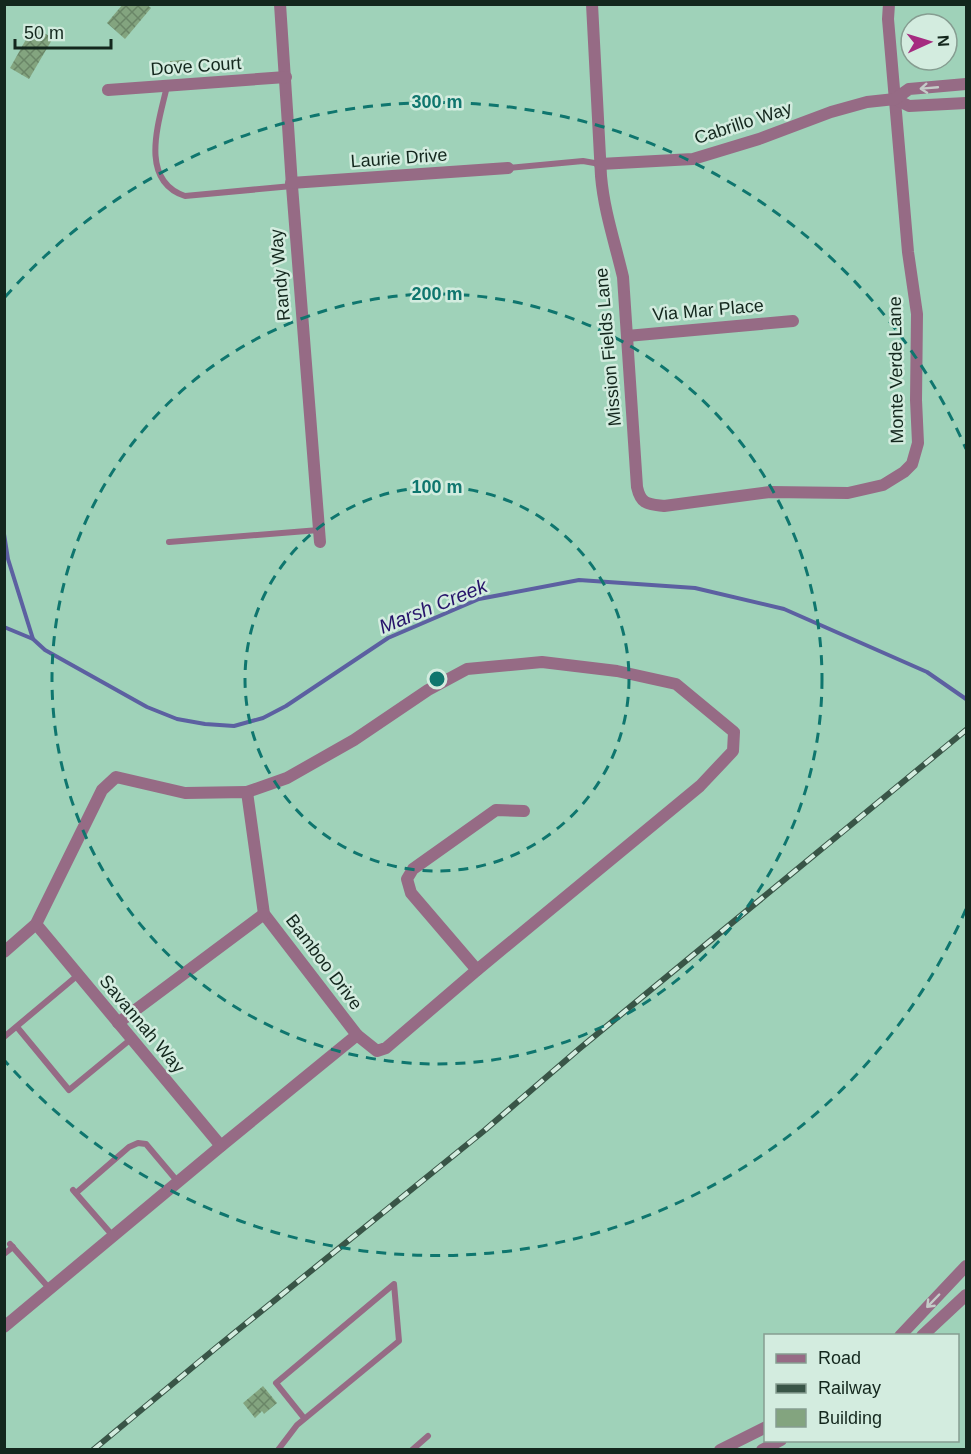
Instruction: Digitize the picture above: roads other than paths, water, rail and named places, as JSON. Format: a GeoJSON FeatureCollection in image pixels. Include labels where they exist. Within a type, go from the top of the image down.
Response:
{"type":"FeatureCollection","features":[{"type":"Feature","properties":{"kind":"street","name":"Randy Way"},"geometry":{"type":"LineString","coordinates":[[280,4],[291,185],[320,536]]}},
{"type":"Feature","properties":{"kind":"street","name":"Mission Fields Lane"},"geometry":{"type":"LineString","coordinates":[[592,4],[603,203],[616,243],[623,277],[637,487],[640,497],[648,504]]}},
{"type":"Feature","properties":{"kind":"street","name":"Monte Verde Lane"},"geometry":{"type":"LineString","coordinates":[[648,504],[664,506],[770,492],[848,493],[883,485],[912,464],[918,443],[917,314],[908,252],[888,19],[889,4]]}},
{"type":"Feature","properties":{"kind":"street","name":"Dove Court"},"geometry":{"type":"LineString","coordinates":[[108,90],[286,77]]}},
{"type":"Feature","properties":{"kind":"street","name":"Cabrillo Way"},"geometry":{"type":"LineString","coordinates":[[600,164],[693,159],[759,139],[831,112],[867,102],[895,99],[909,89],[966,84]]}},
{"type":"Feature","properties":{"kind":"street","name":"Cabrillo Way"},"geometry":{"type":"LineString","coordinates":[[895,99],[909,106],[966,103]]}},
{"type":"Feature","properties":{"kind":"street","name":"Laurie Drive"},"geometry":{"type":"LineString","coordinates":[[291,185],[508,168]]}},
{"type":"Feature","properties":{"kind":"street","name":"Via Mar Place"},"geometry":{"type":"LineString","coordinates":[[627,336],[793,321]]}},
{"type":"Feature","properties":{"kind":"street"},"geometry":{"type":"LineString","coordinates":[[4,952],[36,924],[102,790],[116,777],[185,793],[247,792],[287,778],[354,740],[428,690],[467,669],[542,662],[617,671],[676,684],[734,732],[733,751],[700,786],[386,1048],[377,1051],[357,1035]]}},
{"type":"Feature","properties":{"kind":"street","name":"Bamboo Drive"},"geometry":{"type":"LineString","coordinates":[[4,1327],[357,1035],[264,914],[247,792]]}},
{"type":"Feature","properties":{"kind":"street"},"geometry":{"type":"LineString","coordinates":[[477,970],[411,893],[407,879],[413,869],[496,810],[524,811]]}},
{"type":"Feature","properties":{"kind":"street"},"geometry":{"type":"LineString","coordinates":[[118,1023],[264,914]]}},
{"type":"Feature","properties":{"kind":"street","name":"Savannah Way"},"geometry":{"type":"LineString","coordinates":[[36,924],[221,1146]]}},
{"type":"Feature","properties":{"kind":"street"},"geometry":{"type":"LineString","coordinates":[[901,1334],[966,1266]]}},
{"type":"Feature","properties":{"kind":"street"},"geometry":{"type":"LineString","coordinates":[[923,1334],[966,1295]]}},
{"type":"Feature","properties":{"kind":"street"},"geometry":{"type":"LineString","coordinates":[[720,1449],[764,1427]]}},
{"type":"Feature","properties":{"kind":"street"},"geometry":{"type":"LineString","coordinates":[[762,1449],[777,1442]]}},
{"type":"Feature","properties":{"kind":"lane"},"geometry":{"type":"LineString","coordinates":[[167,86],[155,153],[156,168],[161,179],[172,191],[185,196],[291,185]]}},
{"type":"Feature","properties":{"kind":"lane"},"geometry":{"type":"LineString","coordinates":[[508,168],[584,161],[600,164]]}},
{"type":"Feature","properties":{"kind":"lane"},"geometry":{"type":"LineString","coordinates":[[169,542],[320,536]]}},
{"type":"Feature","properties":{"kind":"lane"},"geometry":{"type":"LineString","coordinates":[[4,1037],[78,975]]}},
{"type":"Feature","properties":{"kind":"lane"},"geometry":{"type":"LineString","coordinates":[[16,1027],[69,1090],[131,1039]]}},
{"type":"Feature","properties":{"kind":"lane"},"geometry":{"type":"LineString","coordinates":[[113,1236],[74,1191],[129,1147],[138,1143],[146,1144],[178,1182]]}},
{"type":"Feature","properties":{"kind":"lane"},"geometry":{"type":"LineString","coordinates":[[4,1254],[11,1245],[50,1289]]}},
{"type":"Feature","properties":{"kind":"lane"},"geometry":{"type":"LineString","coordinates":[[278,1449],[304,1418],[399,1341],[394,1284],[276,1383],[304,1418]]}},
{"type":"Feature","properties":{"kind":"lane"},"geometry":{"type":"LineString","coordinates":[[412,1449],[428,1436]]}},
{"type":"Feature","properties":{"kind":"waterway"},"geometry":{"type":"LineString","coordinates":[[4,534],[8,559],[33,639]]}},
{"type":"Feature","properties":{"kind":"waterway","name":"Marsh Creek"},"geometry":{"type":"LineString","coordinates":[[4,627],[33,639],[45,650],[147,707],[177,719],[234,726],[263,718],[286,706],[388,638],[479,599],[579,580],[695,588],[784,609],[927,672],[966,699]]}},
{"type":"Feature","properties":{"kind":"railway"},"geometry":{"type":"LineString","coordinates":[[93,1450],[485,1130],[579,1049],[966,730]]}}]}
